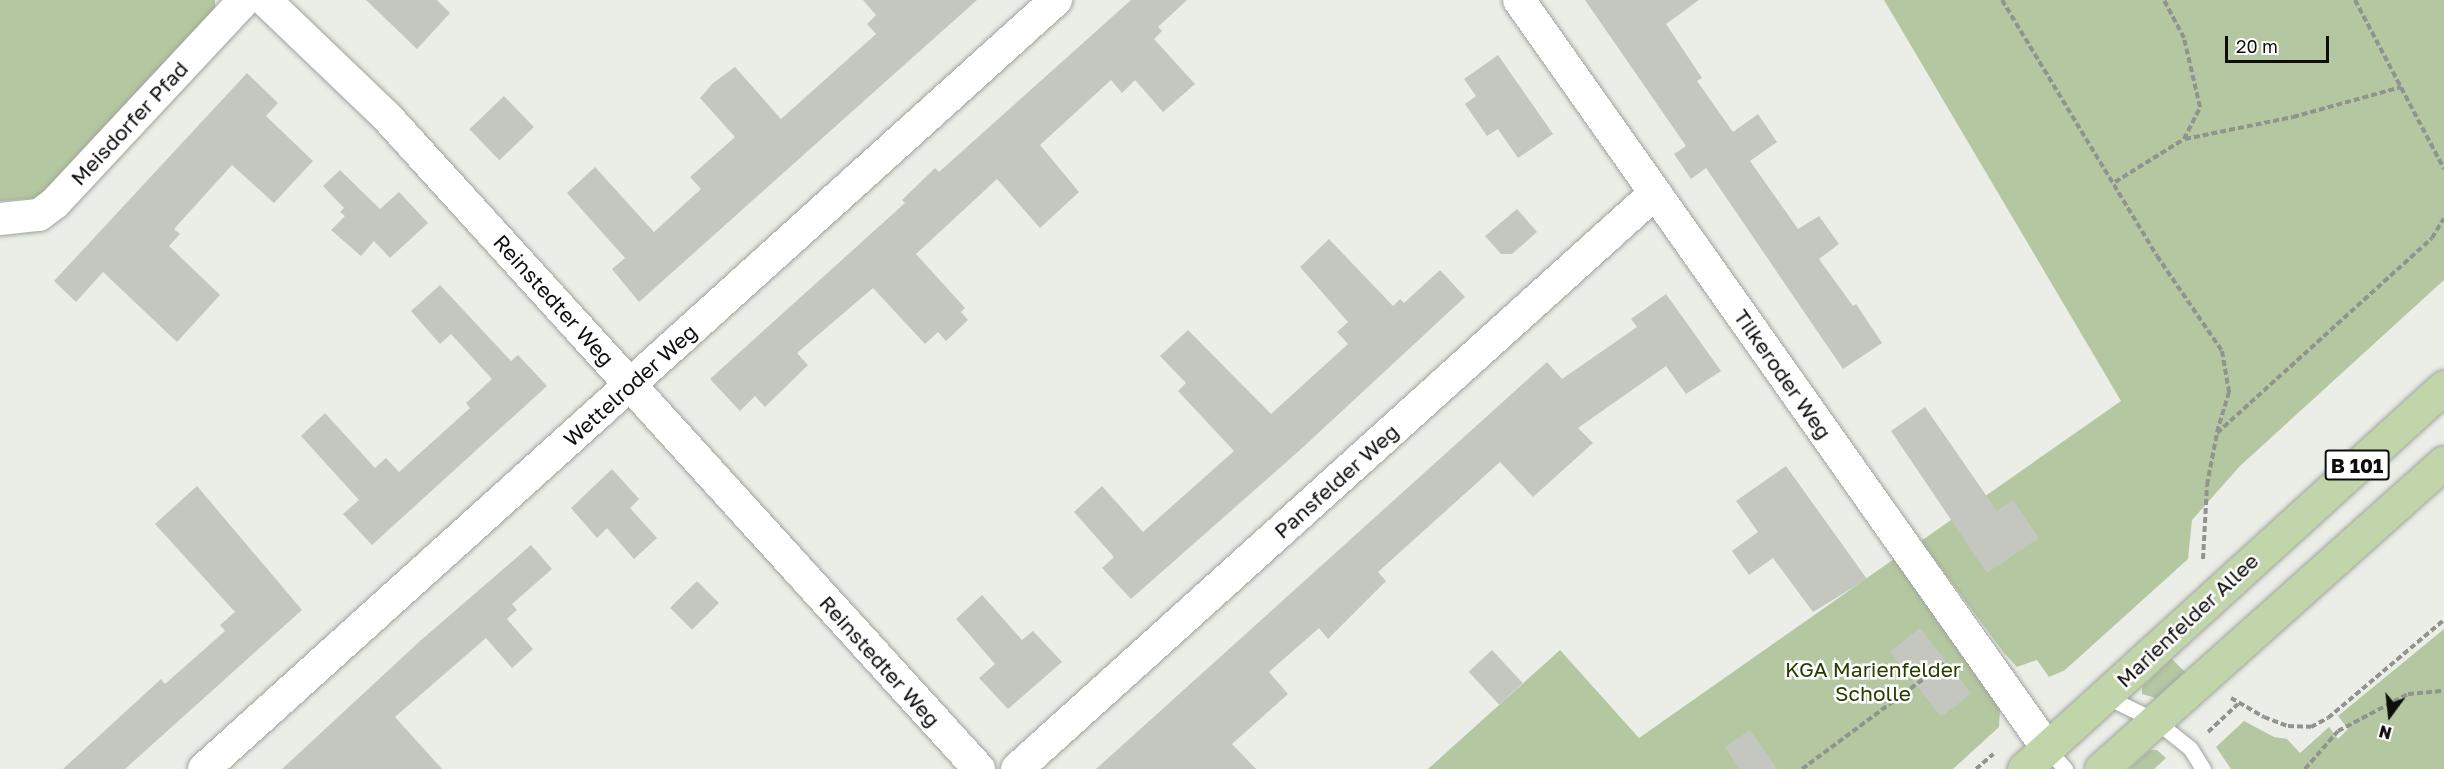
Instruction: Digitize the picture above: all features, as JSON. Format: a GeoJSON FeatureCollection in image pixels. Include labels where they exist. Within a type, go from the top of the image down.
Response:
{"type":"FeatureCollection","features":[{"type":"Feature","properties":{"kind":"main road","name":"Marienfelder Allee"},"geometry":{"type":"LineString","coordinates":[[2045,762],[2105,696],[2269,544],[2444,387]]}},
{"type":"Feature","properties":{"kind":"main road","name":"B 101"},"geometry":{"type":"LineString","coordinates":[[2101,769],[2444,462]]}},
{"type":"Feature","properties":{"kind":"street","name":"Meisdorfer Pfad"},"geometry":{"type":"LineString","coordinates":[[0,219],[39,215],[55,203],[244,0]]}},
{"type":"Feature","properties":{"kind":"street","name":"Reinstedter Weg"},"geometry":{"type":"LineString","coordinates":[[266,0],[387,117],[979,769]]}},
{"type":"Feature","properties":{"kind":"street","name":"Wettelroder Weg"},"geometry":{"type":"LineString","coordinates":[[204,769],[1056,0]]}},
{"type":"Feature","properties":{"kind":"street","name":"Tilkeroder Weg"},"geometry":{"type":"LineString","coordinates":[[1519,0],[1973,642],[2045,762]]}},
{"type":"Feature","properties":{"kind":"street","name":"Pansfelder Weg"},"geometry":{"type":"LineString","coordinates":[[1017,769],[1654,194]]}},
{"type":"Feature","properties":{"kind":"lane","name":"Marienfelder Allee"},"geometry":{"type":"LineString","coordinates":[[2105,696],[2156,721],[2190,748],[2203,769]]}},
{"type":"Feature","properties":{"kind":"path"},"geometry":{"type":"LineString","coordinates":[[2002,0],[2115,182],[2157,256],[2222,351],[2229,392],[2217,432],[2207,485],[2203,560],[2196,567]]}},
{"type":"Feature","properties":{"kind":"path"},"geometry":{"type":"LineString","coordinates":[[2164,0],[2184,38],[2200,107],[2184,139]]}},
{"type":"Feature","properties":{"kind":"path"},"geometry":{"type":"LineString","coordinates":[[2355,0],[2444,169]]}},
{"type":"Feature","properties":{"kind":"path"},"geometry":{"type":"LineString","coordinates":[[2115,182],[2184,139],[2293,117],[2401,87]]}},
{"type":"Feature","properties":{"kind":"path"},"geometry":{"type":"LineString","coordinates":[[2217,432],[2432,238],[2444,218]]}},
{"type":"Feature","properties":{"kind":"path"},"geometry":{"type":"LineString","coordinates":[[2229,696],[2238,704],[2288,726],[2311,727],[2328,718],[2444,620]]}},
{"type":"Feature","properties":{"kind":"path"},"geometry":{"type":"LineString","coordinates":[[1802,769],[1973,642]]}},
{"type":"Feature","properties":{"kind":"path"},"geometry":{"type":"LineString","coordinates":[[2306,769],[2338,731],[2408,694],[2444,691]]}},
{"type":"Feature","properties":{"kind":"path"},"geometry":{"type":"LineString","coordinates":[[2204,735],[2238,704]]}},
{"type":"Feature","properties":{"kind":"green space"},"geometry":{"type":"Polygon","coordinates":[[[0,0],[215,0],[215,9],[38,198],[0,201],[0,0]]]}},
{"type":"Feature","properties":{"kind":"green space"},"geometry":{"type":"Polygon","coordinates":[[[1884,0],[2444,0],[2444,280],[2240,466],[2192,520],[2188,559],[2065,670],[2049,677],[2037,660],[2017,667],[2004,653],[1921,541],[2121,401],[1884,0]]]}},
{"type":"Feature","properties":{"kind":"green space","name":"KGA Marienfelder Scholle"},"geometry":{"type":"Polygon","coordinates":[[[1894,559],[2000,708],[1999,727],[1953,769],[1428,769],[1560,650],[1639,738],[1894,559]]]}},
{"type":"Feature","properties":{"kind":"green space"},"geometry":{"type":"Polygon","coordinates":[[[2444,629],[2444,769],[2231,769],[2216,747],[2244,721],[2274,737],[2287,739],[2300,753],[2329,727],[2338,739],[2348,729],[2338,716],[2444,629]]]}},
{"type":"Feature","properties":{"kind":"green space"},"geometry":{"type":"Polygon","coordinates":[[[2172,659],[2185,672],[2156,698],[2142,694],[2142,687],[2172,659]]]}},
{"type":"Feature","properties":{"kind":"green space"},"geometry":{"type":"Polygon","coordinates":[[[2150,750],[2157,750],[2166,758],[2154,769],[2129,769],[2150,750]]]}},
{"type":"Feature","properties":{"kind":"building"},"geometry":{"type":"Polygon","coordinates":[[[366,0],[437,0],[450,13],[417,49],[366,0]]]}},
{"type":"Feature","properties":{"kind":"building"},"geometry":{"type":"Polygon","coordinates":[[[863,0],[977,0],[639,302],[612,269],[625,258],[567,193],[595,167],[654,232],[701,189],[690,177],[735,137],[700,98],[713,83],[735,67],[781,119],[876,34],[867,24],[876,15],[863,0]]]}},
{"type":"Feature","properties":{"kind":"building"},"geometry":{"type":"Polygon","coordinates":[[[1131,0],[1187,0],[1158,27],[1162,31],[1154,39],[1195,84],[1163,112],[1135,80],[1122,93],[1111,80],[1040,145],[1079,192],[1040,228],[997,179],[916,254],[965,308],[961,312],[968,320],[946,341],[938,332],[925,344],[873,288],[797,353],[808,365],[765,407],[755,396],[740,411],[710,379],[905,203],[902,200],[935,168],[939,172],[1131,0]]]}},
{"type":"Feature","properties":{"kind":"building"},"geometry":{"type":"Polygon","coordinates":[[[1585,0],[1699,0],[1666,24],[1702,78],[1697,81],[1733,132],[1758,114],[1777,142],[1750,161],[1798,229],[1819,216],[1839,244],[1819,259],[1853,306],[1856,304],[1882,343],[1843,369],[1706,168],[1691,179],[1674,154],[1686,146],[1585,0]]]}},
{"type":"Feature","properties":{"kind":"building"},"geometry":{"type":"Polygon","coordinates":[[[1498,55],[1553,134],[1518,158],[1498,129],[1487,136],[1465,104],[1476,96],[1464,79],[1498,55]]]}},
{"type":"Feature","properties":{"kind":"building"},"geometry":{"type":"Polygon","coordinates":[[[247,73],[278,103],[266,116],[313,161],[274,203],[232,165],[174,229],[180,234],[169,246],[220,295],[177,342],[103,272],[76,302],[54,281],[247,73]]]}},
{"type":"Feature","properties":{"kind":"building"},"geometry":{"type":"Polygon","coordinates":[[[504,96],[534,127],[499,160],[469,129],[504,96]]]}},
{"type":"Feature","properties":{"kind":"building"},"geometry":{"type":"Polygon","coordinates":[[[340,170],[380,209],[399,192],[428,223],[390,258],[374,241],[361,256],[331,230],[345,216],[340,212],[344,208],[323,186],[340,170]]]}},
{"type":"Feature","properties":{"kind":"building"},"geometry":{"type":"Polygon","coordinates":[[[1517,209],[1537,232],[1512,254],[1501,254],[1485,236],[1517,209]]]}},
{"type":"Feature","properties":{"kind":"building"},"geometry":{"type":"Polygon","coordinates":[[[1329,239],[1393,306],[1400,299],[1404,303],[1440,270],[1465,297],[1300,450],[1131,599],[1102,568],[1114,557],[1074,512],[1102,486],[1143,532],[1234,451],[1178,391],[1186,383],[1160,356],[1188,330],[1271,414],[1348,344],[1337,332],[1348,322],[1300,267],[1329,239]]]}},
{"type":"Feature","properties":{"kind":"building"},"geometry":{"type":"Polygon","coordinates":[[[440,285],[511,361],[518,355],[547,386],[372,545],[343,514],[359,500],[301,436],[325,413],[375,468],[386,458],[399,472],[470,408],[466,403],[492,379],[451,334],[440,344],[411,311],[440,285]]]}},
{"type":"Feature","properties":{"kind":"building"},"geometry":{"type":"Polygon","coordinates":[[[1666,294],[1721,371],[1686,394],[1666,366],[1578,428],[1593,443],[1533,497],[1500,462],[1378,572],[1386,581],[1328,639],[1319,628],[1269,672],[1288,694],[1232,744],[1256,769],[1096,769],[1547,362],[1562,379],[1637,327],[1631,319],[1666,294]]]}},
{"type":"Feature","properties":{"kind":"building"},"geometry":{"type":"Polygon","coordinates":[[[1925,407],[1997,511],[2013,500],[2039,538],[1987,573],[1891,431],[1925,407]]]}},
{"type":"Feature","properties":{"kind":"building"},"geometry":{"type":"Polygon","coordinates":[[[1786,466],[1867,579],[1813,612],[1773,558],[1749,575],[1732,551],[1758,532],[1736,501],[1786,466]]]}},
{"type":"Feature","properties":{"kind":"building"},"geometry":{"type":"Polygon","coordinates":[[[612,469],[639,499],[630,508],[657,538],[634,559],[607,528],[597,538],[571,508],[612,469]]]}},
{"type":"Feature","properties":{"kind":"building"},"geometry":{"type":"Polygon","coordinates":[[[197,486],[302,610],[125,769],[63,769],[161,679],[165,684],[225,631],[220,625],[235,612],[155,524],[197,486]]]}},
{"type":"Feature","properties":{"kind":"building"},"geometry":{"type":"Polygon","coordinates":[[[531,545],[552,569],[512,604],[517,610],[507,619],[533,649],[512,668],[486,638],[395,717],[442,769],[282,769],[420,641],[531,545]]]}},
{"type":"Feature","properties":{"kind":"building"},"geometry":{"type":"Polygon","coordinates":[[[697,581],[719,603],[692,630],[670,608],[697,581]]]}},
{"type":"Feature","properties":{"kind":"building"},"geometry":{"type":"Polygon","coordinates":[[[982,595],[1022,640],[1033,631],[1062,662],[1008,709],[979,678],[995,664],[956,619],[982,595]]]}},
{"type":"Feature","properties":{"kind":"building"},"geometry":{"type":"Polygon","coordinates":[[[1920,628],[1971,693],[1941,717],[1890,651],[1920,628]]]}},
{"type":"Feature","properties":{"kind":"building"},"geometry":{"type":"Polygon","coordinates":[[[1492,650],[1523,683],[1499,705],[1469,672],[1492,650]]]}},
{"type":"Feature","properties":{"kind":"building"},"geometry":{"type":"Polygon","coordinates":[[[1750,730],[1777,769],[1739,769],[1725,747],[1750,730]]]}}]}
